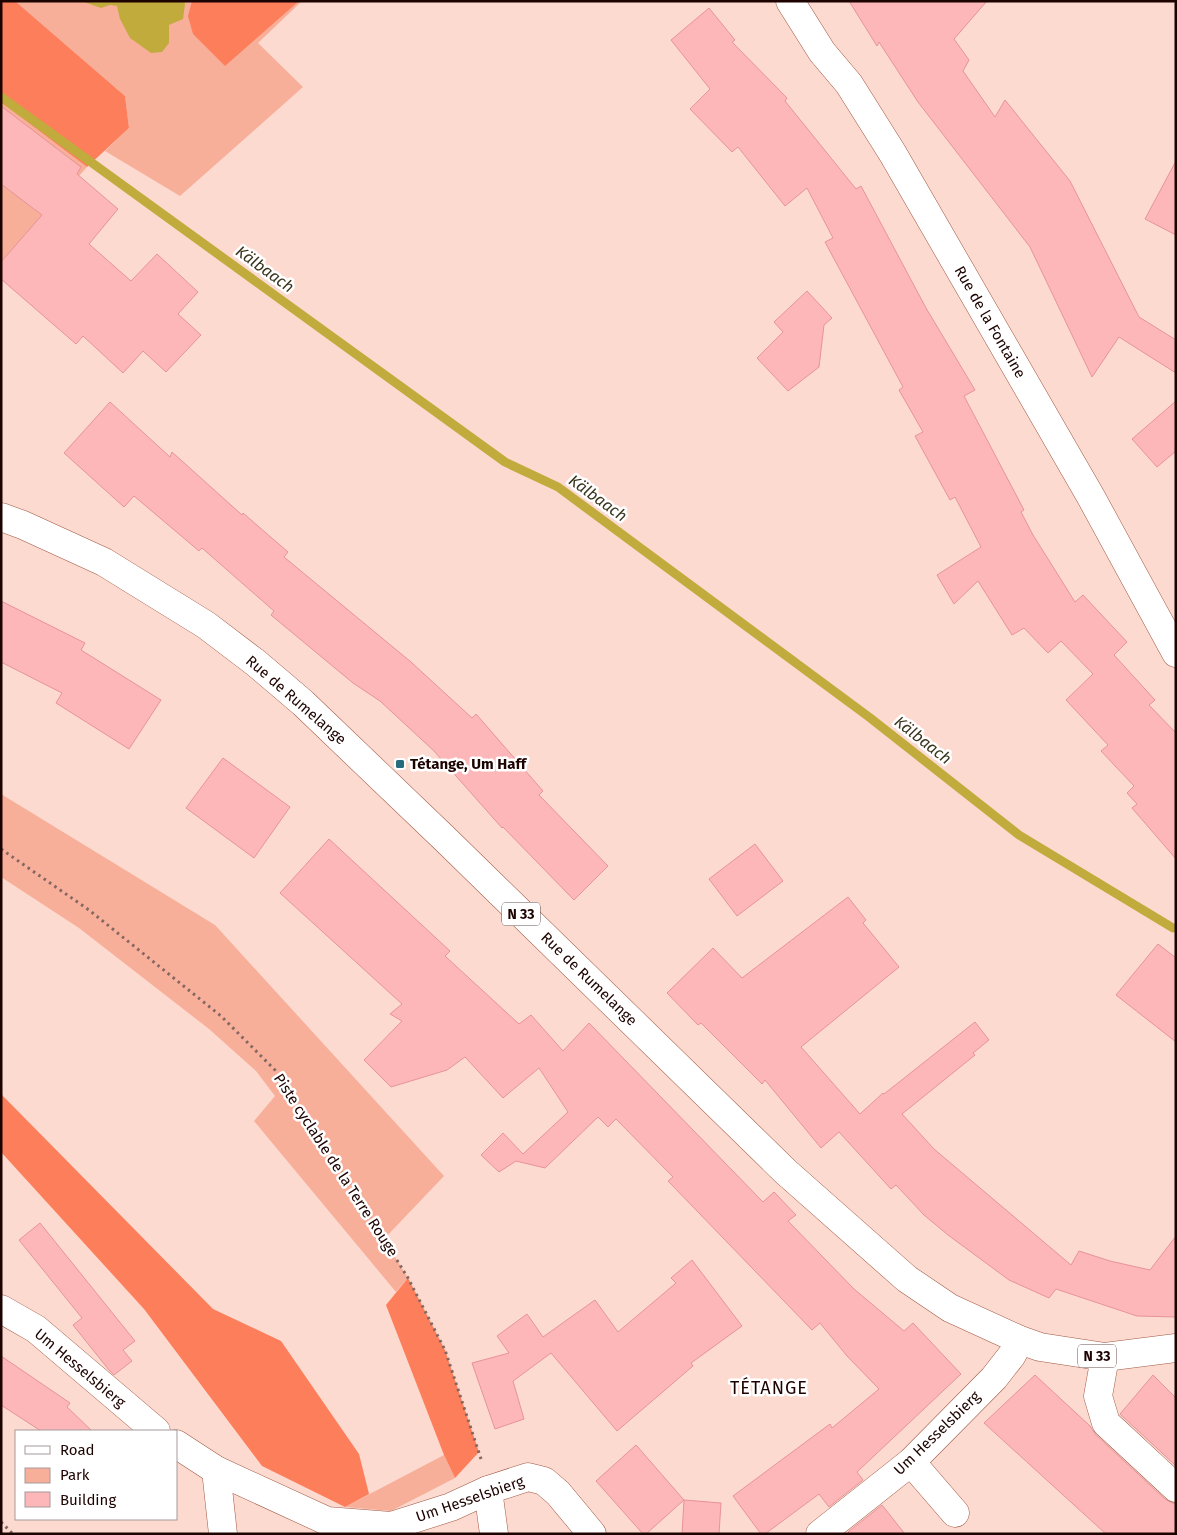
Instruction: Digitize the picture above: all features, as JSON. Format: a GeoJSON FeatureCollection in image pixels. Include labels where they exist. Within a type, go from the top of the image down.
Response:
{"type":"FeatureCollection","features":[{"type":"Feature","properties":{"kind":"street","name":"Rue de la Fontaine"},"geometry":{"type":"LineString","coordinates":[[790,1],[822,52],[849,84],[893,154],[1086,489],[1176,653]]}},
{"type":"Feature","properties":{"kind":"street","name":"Rue de Rumelange"},"geometry":{"type":"LineString","coordinates":[[1,517],[104,562],[206,625],[256,663],[303,703],[431,825],[786,1172],[907,1279],[950,1308],[1020,1340],[1040,1347],[1105,1357],[1176,1348]]}},
{"type":"Feature","properties":{"kind":"street","name":"Um Hesselsbierg"},"geometry":{"type":"LineString","coordinates":[[1,1309],[36,1329],[155,1430]]}},
{"type":"Feature","properties":{"kind":"street","name":"Um Hesselsbierg"},"geometry":{"type":"LineString","coordinates":[[820,1534],[911,1462],[994,1378],[1012,1355],[1020,1340]]}},
{"type":"Feature","properties":{"kind":"street"},"geometry":{"type":"LineString","coordinates":[[1105,1357],[1098,1396],[1106,1422],[1176,1488]]}},
{"type":"Feature","properties":{"kind":"street","name":"Um Hesselsbierg"},"geometry":{"type":"LineString","coordinates":[[178,1445],[216,1470],[328,1521],[391,1526],[451,1507],[488,1490],[528,1477],[544,1481],[558,1493],[592,1534]]}},
{"type":"Feature","properties":{"kind":"street"},"geometry":{"type":"LineString","coordinates":[[911,1462],[954,1513]]}},
{"type":"Feature","properties":{"kind":"street"},"geometry":{"type":"LineString","coordinates":[[216,1470],[223,1534]]}},
{"type":"Feature","properties":{"kind":"street"},"geometry":{"type":"LineString","coordinates":[[488,1490],[494,1534]]}},
{"type":"Feature","properties":{"kind":"path","name":"Piste cyclable de la Terre Rouge"},"geometry":{"type":"LineString","coordinates":[[1,849],[89,910],[221,1016],[275,1070],[319,1134],[412,1286],[445,1350],[479,1452],[488,1490]]}},
{"type":"Feature","properties":{"kind":"path"},"geometry":{"type":"LineString","coordinates":[[1,1522],[12,1534]]}},
{"type":"Feature","properties":{"kind":"green space"},"geometry":{"type":"Polygon","coordinates":[[[15,1],[302,1],[258,43],[303,87],[180,196],[105,151],[129,128],[125,96],[15,1]]]}},
{"type":"Feature","properties":{"kind":"green space"},"geometry":{"type":"Polygon","coordinates":[[[1,102],[87,167],[1,262],[1,102]]]}},
{"type":"Feature","properties":{"kind":"green space"},"geometry":{"type":"Polygon","coordinates":[[[1,794],[215,925],[444,1176],[384,1239],[408,1278],[396,1292],[254,1121],[275,1096],[256,1071],[209,1029],[79,928],[1,877],[1,794]]]}},
{"type":"Feature","properties":{"kind":"green space"},"geometry":{"type":"Polygon","coordinates":[[[444,1455],[455,1478],[391,1511],[345,1507],[444,1455]]]}},
{"type":"Feature","properties":{"kind":"shaded area"},"geometry":{"type":"Polygon","coordinates":[[[1,1],[15,1],[125,96],[129,128],[87,167],[1,102],[1,1]]]}},
{"type":"Feature","properties":{"kind":"shaded area"},"geometry":{"type":"Polygon","coordinates":[[[81,1],[184,1],[185,4],[183,19],[169,25],[169,43],[162,52],[151,53],[130,38],[120,19],[117,6],[110,5],[101,8],[81,1]]]}},
{"type":"Feature","properties":{"kind":"shaded area"},"geometry":{"type":"Polygon","coordinates":[[[192,1],[299,1],[225,66],[193,34],[188,16],[192,1]]]}},
{"type":"Feature","properties":{"kind":"shaded area"},"geometry":{"type":"Polygon","coordinates":[[[1,1094],[213,1309],[281,1341],[359,1454],[369,1494],[345,1507],[262,1466],[144,1309],[1,1152],[1,1094]]]}},
{"type":"Feature","properties":{"kind":"shaded area"},"geometry":{"type":"Polygon","coordinates":[[[408,1278],[445,1350],[479,1452],[455,1478],[444,1455],[386,1305],[408,1278]]]}},
{"type":"Feature","properties":{"kind":"building"},"geometry":{"type":"Polygon","coordinates":[[[849,1],[987,1],[954,39],[969,60],[963,71],[995,117],[1005,100],[1070,181],[1139,317],[1176,340],[1176,373],[1119,337],[1092,377],[1030,247],[918,102],[879,42],[877,46],[849,1]]]}},
{"type":"Feature","properties":{"kind":"building"},"geometry":{"type":"Polygon","coordinates":[[[709,8],[735,40],[732,42],[787,98],[785,101],[856,189],[861,186],[926,308],[975,390],[964,396],[1024,510],[1021,512],[1033,535],[1075,602],[1083,595],[1127,642],[1114,655],[1155,700],[1149,705],[1176,733],[1176,859],[1132,808],[1137,804],[1127,793],[1134,786],[1101,751],[1108,745],[1066,700],[1093,674],[1061,641],[1048,653],[1024,628],[1012,635],[978,581],[954,604],[937,575],[981,547],[955,497],[950,500],[915,436],[923,432],[899,390],[903,387],[825,242],[833,238],[807,188],[785,206],[738,147],[732,152],[690,109],[710,89],[671,40],[709,8]]]}},
{"type":"Feature","properties":{"kind":"building"},"geometry":{"type":"Polygon","coordinates":[[[1,106],[81,167],[77,174],[118,209],[89,244],[131,281],[157,254],[198,292],[178,314],[201,335],[166,372],[143,351],[123,373],[83,336],[76,344],[1,279],[1,262],[42,215],[1,184],[1,106]]]}},
{"type":"Feature","properties":{"kind":"building"},"geometry":{"type":"Polygon","coordinates":[[[1176,161],[1176,235],[1145,219],[1176,161]]]}},
{"type":"Feature","properties":{"kind":"building"},"geometry":{"type":"Polygon","coordinates":[[[807,291],[832,318],[824,325],[819,367],[788,391],[757,358],[783,332],[774,322],[807,291]]]}},
{"type":"Feature","properties":{"kind":"building"},"geometry":{"type":"Polygon","coordinates":[[[1176,401],[1176,451],[1157,467],[1132,439],[1176,401]]]}},
{"type":"Feature","properties":{"kind":"building"},"geometry":{"type":"Polygon","coordinates":[[[110,402],[170,457],[172,452],[242,515],[243,513],[288,552],[284,557],[411,662],[472,718],[476,714],[543,791],[539,795],[608,866],[574,900],[502,828],[434,751],[380,701],[353,683],[271,615],[274,611],[202,548],[199,551],[134,496],[124,507],[64,453],[110,402]]]}},
{"type":"Feature","properties":{"kind":"building"},"geometry":{"type":"Polygon","coordinates":[[[1,601],[85,643],[81,650],[161,700],[129,749],[56,703],[62,693],[1,662],[1,601]]]}},
{"type":"Feature","properties":{"kind":"building"},"geometry":{"type":"Polygon","coordinates":[[[223,758],[290,807],[254,858],[186,808],[223,758]]]}},
{"type":"Feature","properties":{"kind":"building"},"geometry":{"type":"Polygon","coordinates":[[[329,839],[450,951],[445,956],[519,1024],[531,1015],[563,1051],[589,1023],[763,1202],[774,1192],[796,1215],[788,1221],[854,1289],[904,1331],[913,1323],[961,1374],[857,1472],[863,1480],[829,1507],[819,1494],[765,1534],[761,1534],[733,1496],[830,1424],[832,1428],[879,1389],[847,1356],[820,1323],[812,1330],[668,1181],[673,1177],[616,1119],[608,1127],[598,1117],[545,1168],[516,1161],[499,1172],[481,1155],[503,1133],[523,1154],[568,1112],[539,1068],[503,1098],[465,1057],[447,1070],[391,1087],[364,1060],[402,1021],[390,1014],[402,1004],[280,893],[329,839]]]}},
{"type":"Feature","properties":{"kind":"building"},"geometry":{"type":"Polygon","coordinates":[[[755,844],[783,881],[737,916],[709,879],[755,844]]]}},
{"type":"Feature","properties":{"kind":"building"},"geometry":{"type":"Polygon","coordinates":[[[848,897],[866,920],[863,923],[899,967],[801,1047],[860,1114],[883,1093],[975,1022],[989,1040],[973,1053],[975,1055],[902,1114],[934,1149],[1071,1265],[1079,1251],[1110,1261],[1150,1270],[1176,1236],[1176,1317],[1137,1316],[1056,1289],[1049,1298],[1009,1280],[924,1215],[896,1185],[891,1189],[839,1132],[821,1148],[765,1080],[762,1084],[701,1023],[698,1025],[667,993],[713,948],[742,978],[848,897]]]}},
{"type":"Feature","properties":{"kind":"building"},"geometry":{"type":"Polygon","coordinates":[[[1158,944],[1176,958],[1176,1042],[1116,995],[1158,944]]]}},
{"type":"Feature","properties":{"kind":"building"},"geometry":{"type":"Polygon","coordinates":[[[40,1223],[135,1341],[123,1350],[132,1361],[114,1375],[73,1325],[82,1318],[19,1240],[40,1223]]]}},
{"type":"Feature","properties":{"kind":"building"},"geometry":{"type":"Polygon","coordinates":[[[692,1260],[742,1326],[691,1363],[693,1366],[617,1431],[551,1353],[513,1381],[524,1419],[495,1429],[472,1363],[509,1353],[497,1336],[527,1314],[543,1337],[595,1300],[618,1332],[676,1283],[671,1278],[692,1260]]]}},
{"type":"Feature","properties":{"kind":"building"},"geometry":{"type":"Polygon","coordinates":[[[1,1356],[70,1403],[67,1407],[91,1430],[39,1430],[1,1405],[1,1356]]]}},
{"type":"Feature","properties":{"kind":"building"},"geometry":{"type":"Polygon","coordinates":[[[1035,1375],[1165,1499],[1176,1503],[1176,1534],[1106,1534],[984,1423],[1035,1375]]]}},
{"type":"Feature","properties":{"kind":"building"},"geometry":{"type":"Polygon","coordinates":[[[1153,1375],[1176,1398],[1176,1466],[1120,1414],[1153,1375]]]}},
{"type":"Feature","properties":{"kind":"building"},"geometry":{"type":"Polygon","coordinates":[[[636,1445],[684,1500],[646,1534],[643,1534],[596,1481],[636,1445]]]}},
{"type":"Feature","properties":{"kind":"building"},"geometry":{"type":"Polygon","coordinates":[[[684,1500],[721,1503],[719,1534],[682,1534],[684,1500]]]}},
{"type":"Feature","properties":{"kind":"building"},"geometry":{"type":"Polygon","coordinates":[[[882,1505],[905,1534],[850,1534],[848,1532],[882,1505]]]}},
{"type":"Feature","properties":{"kind":"waterway","name":"Kälbaach"},"geometry":{"type":"LineString","coordinates":[[1,97],[505,462],[558,487],[869,717],[1019,835],[1173,928]]}},
{"type":"Feature","properties":{"kind":"place","name":"Tétange, Um Haff"},"geometry":{"type":"Point","coordinates":[400,764]}},
{"type":"Feature","properties":{"kind":"district","name":"TÉTANGE"},"geometry":{"type":"Point","coordinates":[769,1388]}}]}
